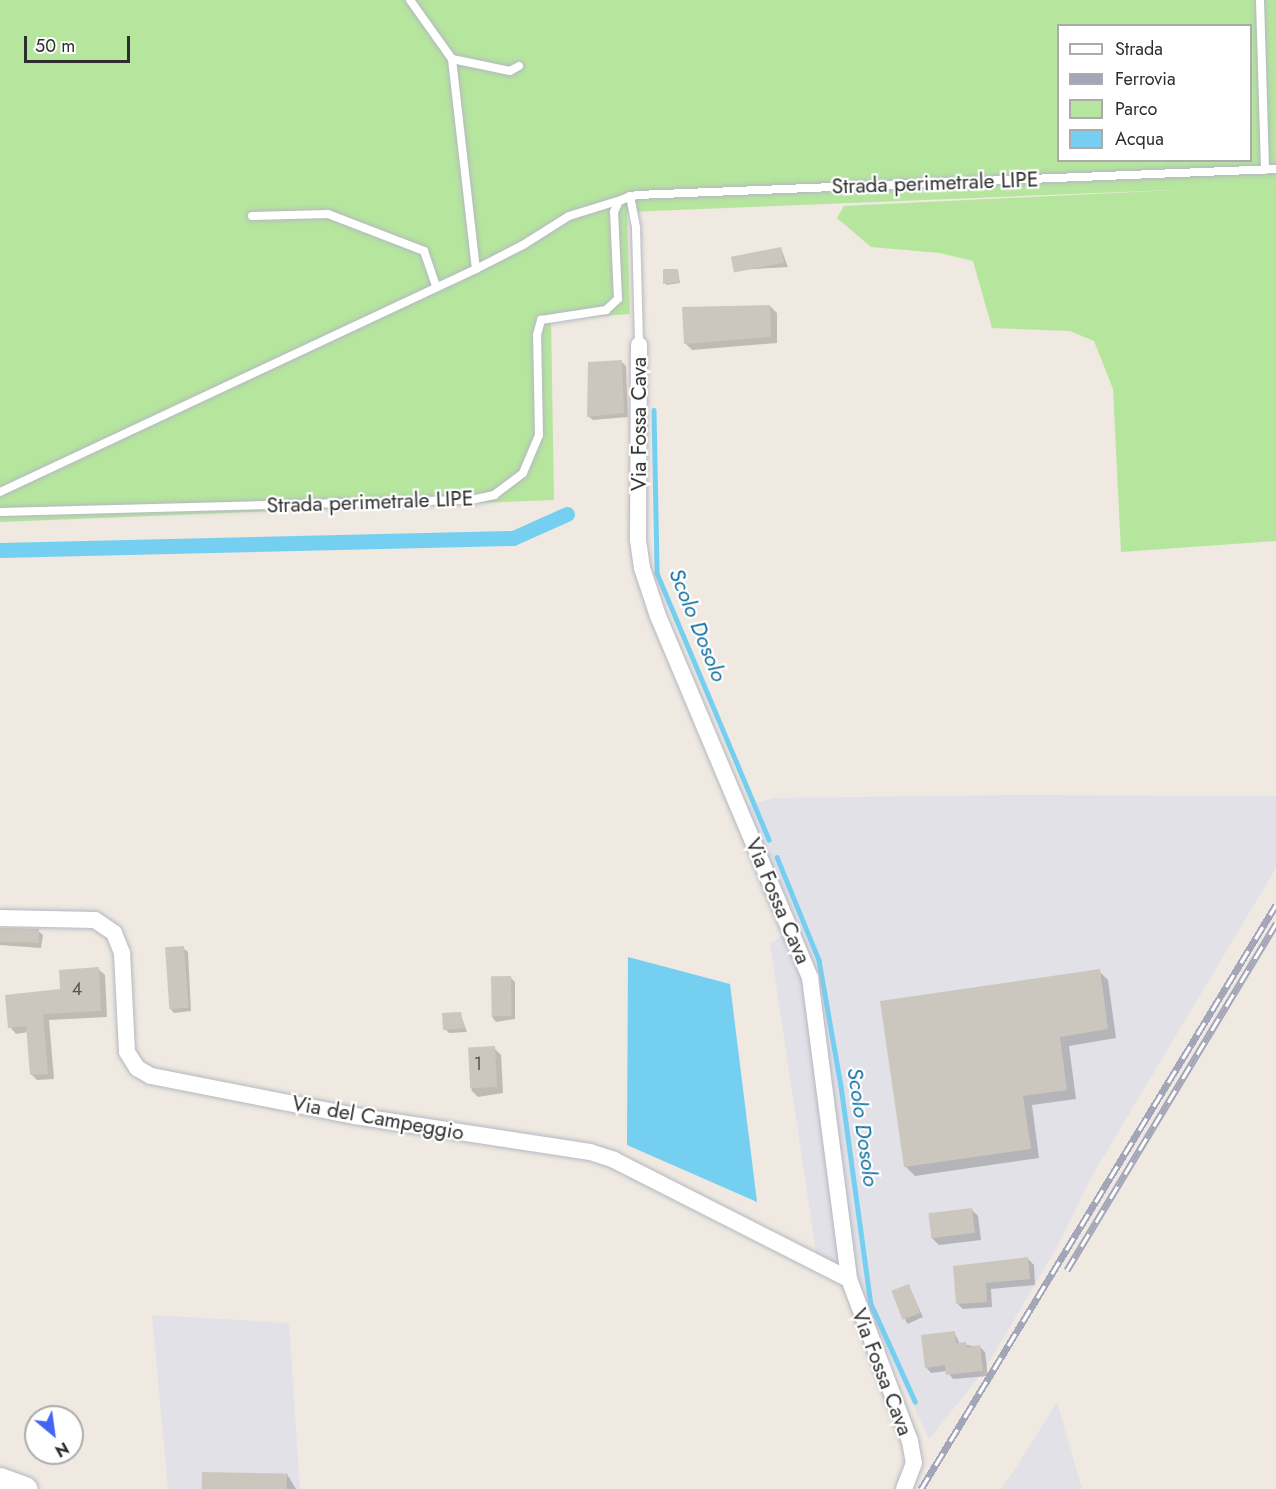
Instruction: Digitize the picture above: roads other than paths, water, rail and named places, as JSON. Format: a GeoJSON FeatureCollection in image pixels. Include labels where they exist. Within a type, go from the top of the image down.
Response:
{"type":"FeatureCollection","features":[{"type":"Feature","properties":{"kind":"street","name":"Via Fossa Cava"},"geometry":{"type":"LineString","coordinates":[[639,345],[638,540],[642,568],[658,616],[810,978],[849,1279],[914,1463],[904,1489]]}},
{"type":"Feature","properties":{"kind":"street","name":"Via del Campeggio"},"geometry":{"type":"LineString","coordinates":[[0,918],[94,920],[114,933],[122,953],[127,1052],[137,1068],[151,1076],[355,1116],[590,1152],[614,1160],[849,1279]]}},
{"type":"Feature","properties":{"kind":"street"},"geometry":{"type":"LineString","coordinates":[[0,1480],[25,1489]]}},
{"type":"Feature","properties":{"kind":"lane"},"geometry":{"type":"LineString","coordinates":[[410,0],[452,59],[476,269]]}},
{"type":"Feature","properties":{"kind":"lane"},"geometry":{"type":"LineString","coordinates":[[1260,0],[1265,170]]}},
{"type":"Feature","properties":{"kind":"lane"},"geometry":{"type":"LineString","coordinates":[[452,59],[510,71],[519,66]]}},
{"type":"Feature","properties":{"kind":"lane","name":"Strada perimetrale LIPE"},"geometry":{"type":"LineString","coordinates":[[0,492],[476,269],[523,245],[568,216],[630,196],[1276,170]]}},
{"type":"Feature","properties":{"kind":"lane"},"geometry":{"type":"LineString","coordinates":[[630,196],[636,228],[639,345]]}},
{"type":"Feature","properties":{"kind":"lane","name":"Strada perimetrale LIPE"},"geometry":{"type":"LineString","coordinates":[[0,512],[471,500],[494,495],[523,473],[539,435],[537,335],[541,320],[555,315],[606,310],[618,299],[614,212],[619,201],[630,196]]}},
{"type":"Feature","properties":{"kind":"lane"},"geometry":{"type":"LineString","coordinates":[[252,216],[328,214],[424,251],[436,286]]}},
{"type":"Feature","properties":{"kind":"water"},"geometry":{"type":"Polygon","coordinates":[[[628,957],[730,984],[757,1202],[627,1145],[628,957]]]}},
{"type":"Feature","properties":{"kind":"waterway","name":"Scolo Dosolo"},"geometry":{"type":"LineString","coordinates":[[654,410],[657,573],[769,839]]}},
{"type":"Feature","properties":{"kind":"waterway"},"geometry":{"type":"LineString","coordinates":[[0,550],[513,538],[567,514]]}},
{"type":"Feature","properties":{"kind":"waterway","name":"Scolo Dosolo"},"geometry":{"type":"LineString","coordinates":[[777,857],[819,960],[841,1086],[871,1304],[915,1401]]}},
{"type":"Feature","properties":{"kind":"railway"},"geometry":{"type":"LineString","coordinates":[[921,1489],[1276,905]]}},
{"type":"Feature","properties":{"kind":"railway"},"geometry":{"type":"LineString","coordinates":[[1067,1270],[1276,923]]}}]}
